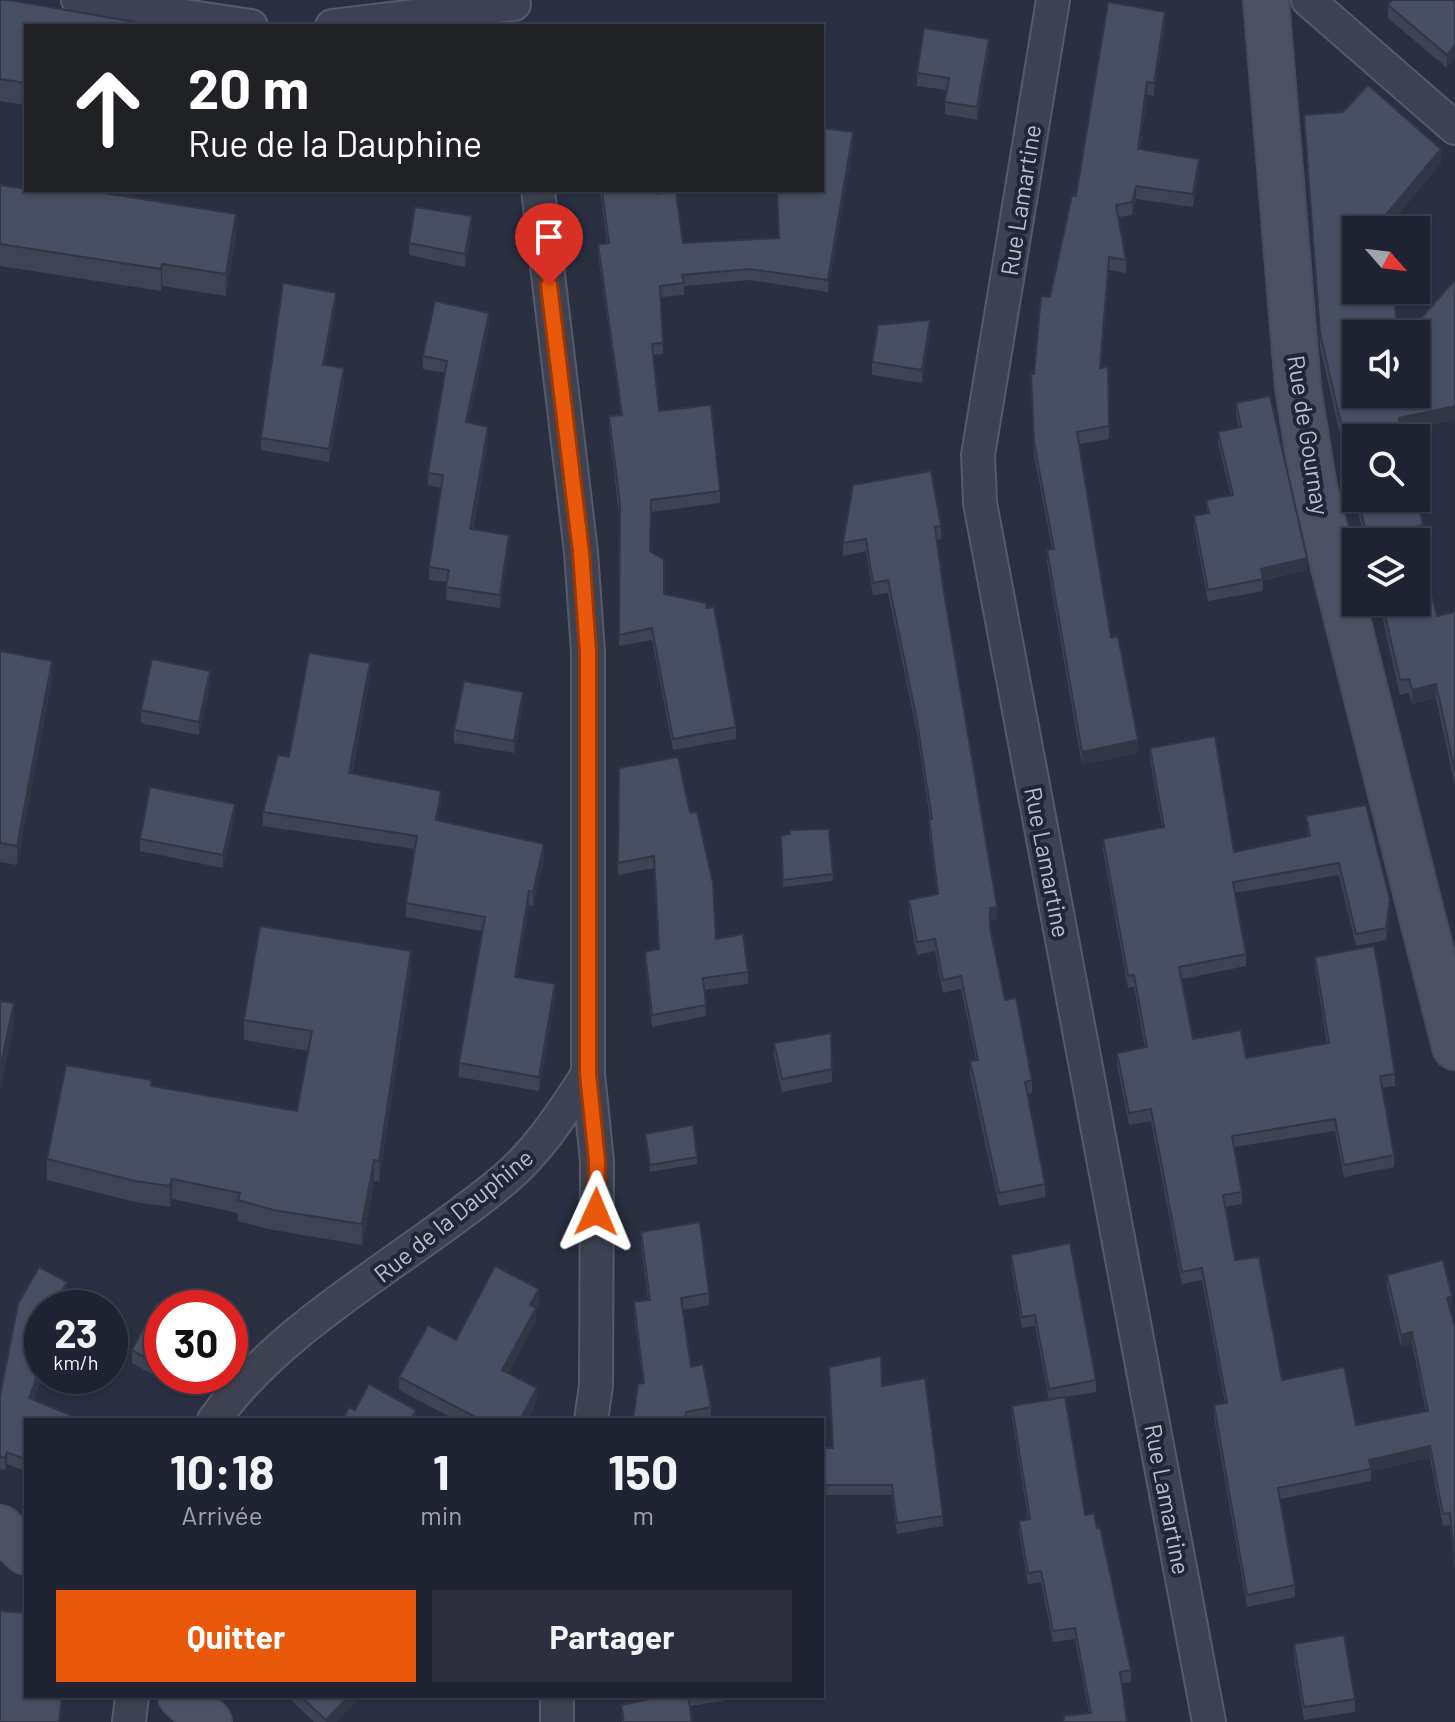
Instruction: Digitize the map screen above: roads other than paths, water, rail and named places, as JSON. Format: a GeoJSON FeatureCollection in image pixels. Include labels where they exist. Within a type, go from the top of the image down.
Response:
{"type":"FeatureCollection","features":[{"type":"Feature","properties":{"kind":"street"},"geometry":{"type":"LineString","coordinates":[[78,0],[238,24]]}},
{"type":"Feature","properties":{"kind":"street","name":"Rue Lamartine"},"geometry":{"type":"LineString","coordinates":[[1053,0],[978,455],[980,503],[1209,1722]]}},
{"type":"Feature","properties":{"kind":"street","name":"Rue de Gournay"},"geometry":{"type":"LineString","coordinates":[[1266,0],[1298,388],[1314,488],[1455,1047]]}},
{"type":"Feature","properties":{"kind":"street"},"geometry":{"type":"LineString","coordinates":[[1308,0],[1455,128]]}},
{"type":"Feature","properties":{"kind":"street"},"geometry":{"type":"LineString","coordinates":[[355,24],[515,10]]}},
{"type":"Feature","properties":{"kind":"street"},"geometry":{"type":"LineString","coordinates":[[538,192],[581,552],[588,652],[588,1074],[597,1161],[596,1386],[591,1418]]}},
{"type":"Feature","properties":{"kind":"street","name":"Rue de la Dauphine"},"geometry":{"type":"LineString","coordinates":[[216,1418],[265,1360],[505,1179],[542,1143],[588,1074]]}},
{"type":"Feature","properties":{"kind":"street"},"geometry":{"type":"LineString","coordinates":[[0,1528],[24,1550]]}},
{"type":"Feature","properties":{"kind":"street"},"geometry":{"type":"LineString","coordinates":[[129,1722],[132,1698]]}},
{"type":"Feature","properties":{"kind":"street"},"geometry":{"type":"LineString","coordinates":[[183,1698],[209,1722]]}},
{"type":"Feature","properties":{"kind":"street"},"geometry":{"type":"LineString","coordinates":[[557,1698],[557,1722]]}}]}
